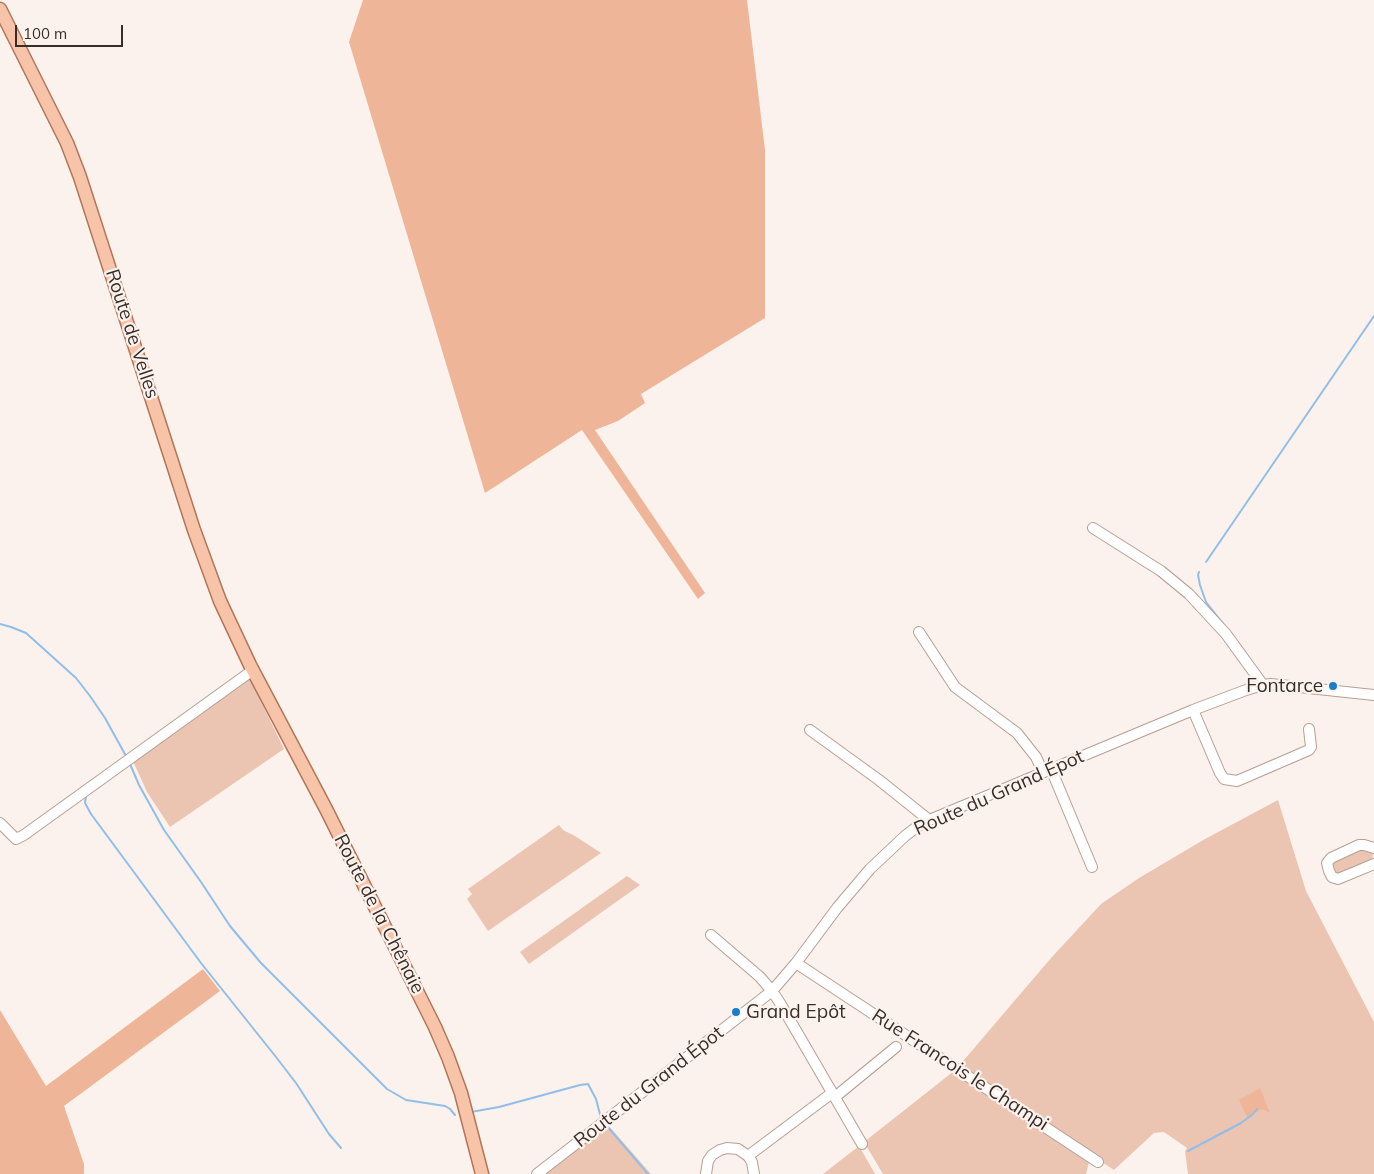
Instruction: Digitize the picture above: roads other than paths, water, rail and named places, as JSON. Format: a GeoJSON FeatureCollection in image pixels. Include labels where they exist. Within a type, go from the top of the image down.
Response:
{"type":"FeatureCollection","features":[{"type":"Feature","properties":{"kind":"main road","name":"Route de Velles"},"geometry":{"type":"LineString","coordinates":[[0,9],[73,156],[204,559],[220,601],[252,668]]}},
{"type":"Feature","properties":{"kind":"main road","name":"Route de la Chênaie"},"geometry":{"type":"LineString","coordinates":[[252,668],[326,809],[435,1027],[461,1093],[482,1174]]}},
{"type":"Feature","properties":{"kind":"street"},"geometry":{"type":"LineString","coordinates":[[1093,528],[1149,563],[1189,594],[1226,634],[1263,685]]}},
{"type":"Feature","properties":{"kind":"street"},"geometry":{"type":"LineString","coordinates":[[919,632],[955,687],[1017,733],[1047,771],[1092,867]]}},
{"type":"Feature","properties":{"kind":"street"},"geometry":{"type":"LineString","coordinates":[[0,823],[16,839],[24,835],[252,668]]}},
{"type":"Feature","properties":{"kind":"street","name":"Route du Grand Épot"},"geometry":{"type":"LineString","coordinates":[[537,1174],[772,991],[870,869],[905,836],[930,820],[1193,710],[1263,685],[1271,684],[1374,695]]}},
{"type":"Feature","properties":{"kind":"street"},"geometry":{"type":"LineString","coordinates":[[1193,710],[1224,779],[1237,781],[1309,750],[1311,747],[1309,729]]}},
{"type":"Feature","properties":{"kind":"street"},"geometry":{"type":"LineString","coordinates":[[810,730],[930,820]]}},
{"type":"Feature","properties":{"kind":"street"},"geometry":{"type":"LineString","coordinates":[[1374,848],[1359,845],[1330,858],[1326,863],[1332,877],[1338,879],[1374,864]]}},
{"type":"Feature","properties":{"kind":"street"},"geometry":{"type":"LineString","coordinates":[[711,935],[760,977],[772,991],[862,1144]]}},
{"type":"Feature","properties":{"kind":"street","name":"Rue Francois le Champi"},"geometry":{"type":"LineString","coordinates":[[796,963],[1098,1162]]}},
{"type":"Feature","properties":{"kind":"street"},"geometry":{"type":"LineString","coordinates":[[748,1156],[896,1048]]}},
{"type":"Feature","properties":{"kind":"street"},"geometry":{"type":"LineString","coordinates":[[706,1174],[708,1161],[712,1155],[727,1148],[738,1149],[748,1156],[752,1162],[754,1174]]}},
{"type":"Feature","properties":{"kind":"waterway"},"geometry":{"type":"LineString","coordinates":[[1206,562],[1374,316]]}},
{"type":"Feature","properties":{"kind":"waterway"},"geometry":{"type":"LineString","coordinates":[[1199,572],[1200,585],[1206,602],[1225,626]]}},
{"type":"Feature","properties":{"kind":"waterway"},"geometry":{"type":"LineString","coordinates":[[0,624],[26,633],[76,678],[105,718],[126,756]]}},
{"type":"Feature","properties":{"kind":"waterway"},"geometry":{"type":"LineString","coordinates":[[130,764],[139,785],[164,830],[230,926],[261,963],[387,1089],[406,1100],[445,1106],[455,1115]]}},
{"type":"Feature","properties":{"kind":"waterway"},"geometry":{"type":"LineString","coordinates":[[86,796],[85,803],[91,814],[201,963],[296,1083],[329,1134],[341,1148]]}},
{"type":"Feature","properties":{"kind":"waterway"},"geometry":{"type":"LineString","coordinates":[[471,1112],[499,1107],[588,1084],[596,1099],[601,1118]]}},
{"type":"Feature","properties":{"kind":"waterway"},"geometry":{"type":"LineString","coordinates":[[1188,1151],[1241,1123],[1257,1109]]}},
{"type":"Feature","properties":{"kind":"waterway"},"geometry":{"type":"LineString","coordinates":[[607,1126],[648,1174]]}},
{"type":"Feature","properties":{"kind":"place","name":"Fontarce"},"geometry":{"type":"Point","coordinates":[1333,686]}},
{"type":"Feature","properties":{"kind":"place","name":"Grand Epôt"},"geometry":{"type":"Point","coordinates":[736,1012]}}]}
